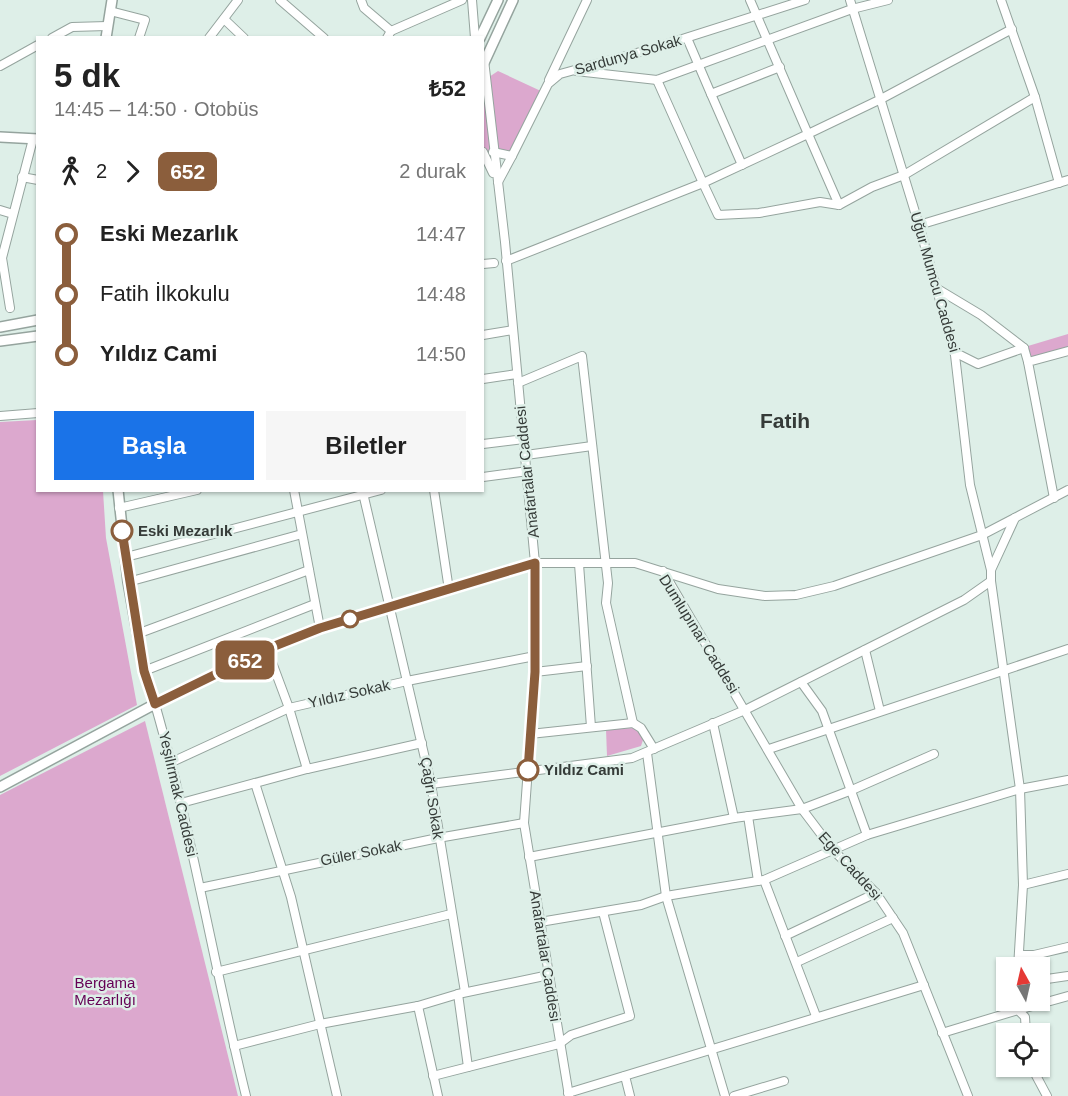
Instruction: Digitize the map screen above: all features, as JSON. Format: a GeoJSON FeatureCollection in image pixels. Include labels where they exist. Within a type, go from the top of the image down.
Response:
{"type":"FeatureCollection","features":[{"type":"Feature","properties":{"kind":"main road"},"geometry":{"type":"LineString","coordinates":[[106,36],[112,0]]}},
{"type":"Feature","properties":{"kind":"main road"},"geometry":{"type":"LineString","coordinates":[[476,36],[498,0]]}},
{"type":"Feature","properties":{"kind":"main road"},"geometry":{"type":"LineString","coordinates":[[484,62],[513,0]]}},
{"type":"Feature","properties":{"kind":"main road"},"geometry":{"type":"LineString","coordinates":[[0,136],[35,139]]}},
{"type":"Feature","properties":{"kind":"main road"},"geometry":{"type":"LineString","coordinates":[[0,327],[36,320]]}},
{"type":"Feature","properties":{"kind":"main road"},"geometry":{"type":"LineString","coordinates":[[0,340],[36,336]]}},
{"type":"Feature","properties":{"kind":"main road","name":"Yeşilırmak Caddesi"},"geometry":{"type":"LineString","coordinates":[[118,492],[128,582],[137,634],[144,671],[155,704]]}},
{"type":"Feature","properties":{"kind":"main road","name":"Dumlupınar Caddesi"},"geometry":{"type":"LineString","coordinates":[[0,787],[155,704]]}},
{"type":"Feature","properties":{"kind":"street"},"geometry":{"type":"LineString","coordinates":[[211,36],[238,0]]}},
{"type":"Feature","properties":{"kind":"street"},"geometry":{"type":"LineString","coordinates":[[280,0],[322,36]]}},
{"type":"Feature","properties":{"kind":"street"},"geometry":{"type":"LineString","coordinates":[[361,0],[364,8],[389,34],[462,0]]}},
{"type":"Feature","properties":{"kind":"street"},"geometry":{"type":"LineString","coordinates":[[472,0],[476,36]]}},
{"type":"Feature","properties":{"kind":"street"},"geometry":{"type":"LineString","coordinates":[[498,182],[548,84],[587,0]]}},
{"type":"Feature","properties":{"kind":"street"},"geometry":{"type":"LineString","coordinates":[[750,0],[839,205]]}},
{"type":"Feature","properties":{"kind":"street","name":"Sardunya Sokak"},"geometry":{"type":"LineString","coordinates":[[548,84],[560,74],[687,38],[806,0]]}},
{"type":"Feature","properties":{"kind":"street","name":"Uğur Mumcu Caddesi"},"geometry":{"type":"LineString","coordinates":[[850,0],[919,225],[954,352],[960,380],[970,485],[991,570]]}},
{"type":"Feature","properties":{"kind":"street"},"geometry":{"type":"LineString","coordinates":[[570,71],[657,80],[852,9],[888,0]]}},
{"type":"Feature","properties":{"kind":"street"},"geometry":{"type":"LineString","coordinates":[[1001,0],[1035,97],[1059,183]]}},
{"type":"Feature","properties":{"kind":"street"},"geometry":{"type":"LineString","coordinates":[[110,11],[145,20],[140,36]]}},
{"type":"Feature","properties":{"kind":"street"},"geometry":{"type":"LineString","coordinates":[[224,19],[242,36]]}},
{"type":"Feature","properties":{"kind":"street"},"geometry":{"type":"LineString","coordinates":[[56,36],[72,27],[107,26]]}},
{"type":"Feature","properties":{"kind":"street"},"geometry":{"type":"LineString","coordinates":[[506,261],[703,183],[881,99],[1012,29]]}},
{"type":"Feature","properties":{"kind":"street"},"geometry":{"type":"LineString","coordinates":[[687,38],[742,165]]}},
{"type":"Feature","properties":{"kind":"street"},"geometry":{"type":"LineString","coordinates":[[0,66],[36,46]]}},
{"type":"Feature","properties":{"kind":"street","name":"Anafartalar Caddesi"},"geometry":{"type":"LineString","coordinates":[[484,62],[484,93],[498,182],[528,471],[535,563],[535,672],[524,823],[568,1094]]}},
{"type":"Feature","properties":{"kind":"street"},"geometry":{"type":"LineString","coordinates":[[711,94],[780,67]]}},
{"type":"Feature","properties":{"kind":"street"},"geometry":{"type":"LineString","coordinates":[[657,80],[718,215],[759,213],[820,202],[839,205],[904,175],[1035,97]]}},
{"type":"Feature","properties":{"kind":"street"},"geometry":{"type":"LineString","coordinates":[[10,308],[3,288],[2,258],[22,177],[35,139]]}},
{"type":"Feature","properties":{"kind":"street"},"geometry":{"type":"LineString","coordinates":[[493,152],[512,156]]}},
{"type":"Feature","properties":{"kind":"street"},"geometry":{"type":"LineString","coordinates":[[484,154],[498,182]]}},
{"type":"Feature","properties":{"kind":"street"},"geometry":{"type":"LineString","coordinates":[[22,177],[36,180]]}},
{"type":"Feature","properties":{"kind":"street"},"geometry":{"type":"LineString","coordinates":[[919,225],[1068,180]]}},
{"type":"Feature","properties":{"kind":"street"},"geometry":{"type":"LineString","coordinates":[[0,210],[12,214]]}},
{"type":"Feature","properties":{"kind":"street"},"geometry":{"type":"LineString","coordinates":[[484,264],[494,263]]}},
{"type":"Feature","properties":{"kind":"street"},"geometry":{"type":"LineString","coordinates":[[936,288],[981,315],[1024,348],[1054,498]]}},
{"type":"Feature","properties":{"kind":"street"},"geometry":{"type":"LineString","coordinates":[[484,335],[513,330]]}},
{"type":"Feature","properties":{"kind":"street"},"geometry":{"type":"LineString","coordinates":[[954,352],[978,364],[1024,348]]}},
{"type":"Feature","properties":{"kind":"street"},"geometry":{"type":"LineString","coordinates":[[1028,362],[1068,351]]}},
{"type":"Feature","properties":{"kind":"street"},"geometry":{"type":"LineString","coordinates":[[518,383],[582,356],[606,563],[606,603],[633,723]]}},
{"type":"Feature","properties":{"kind":"street"},"geometry":{"type":"LineString","coordinates":[[484,379],[517,374]]}},
{"type":"Feature","properties":{"kind":"street"},"geometry":{"type":"LineString","coordinates":[[0,416],[36,413]]}},
{"type":"Feature","properties":{"kind":"street"},"geometry":{"type":"LineString","coordinates":[[484,444],[524,439]]}},
{"type":"Feature","properties":{"kind":"street"},"geometry":{"type":"LineString","coordinates":[[526,455],[592,446]]}},
{"type":"Feature","properties":{"kind":"street"},"geometry":{"type":"LineString","coordinates":[[484,477],[528,471]]}},
{"type":"Feature","properties":{"kind":"street"},"geometry":{"type":"LineString","coordinates":[[119,508],[188,492]]}},
{"type":"Feature","properties":{"kind":"street"},"geometry":{"type":"LineString","coordinates":[[294,492],[320,628]]}},
{"type":"Feature","properties":{"kind":"street"},"geometry":{"type":"LineString","coordinates":[[126,556],[370,492]]}},
{"type":"Feature","properties":{"kind":"street"},"geometry":{"type":"LineString","coordinates":[[434,492],[450,590]]}},
{"type":"Feature","properties":{"kind":"street"},"geometry":{"type":"LineString","coordinates":[[663,571],[718,590],[778,597],[796,596],[834,586],[982,535],[1068,492]]}},
{"type":"Feature","properties":{"kind":"street","name":"Çağrı Sokak"},"geometry":{"type":"LineString","coordinates":[[363,493],[431,784],[451,914],[468,1067]]}},
{"type":"Feature","properties":{"kind":"street"},"geometry":{"type":"LineString","coordinates":[[1016,517],[1004,538],[991,570],[991,581],[1020,789],[1023,885],[1019,955],[1034,956],[1068,946]]}},
{"type":"Feature","properties":{"kind":"street"},"geometry":{"type":"LineString","coordinates":[[128,582],[302,534]]}},
{"type":"Feature","properties":{"kind":"street","name":"Dumlupınar Caddesi"},"geometry":{"type":"LineString","coordinates":[[155,704],[267,649],[320,628],[535,563],[635,563],[663,571],[745,710],[964,600],[991,581]]}},
{"type":"Feature","properties":{"kind":"street"},"geometry":{"type":"LineString","coordinates":[[579,564],[591,727]]}},
{"type":"Feature","properties":{"kind":"street"},"geometry":{"type":"LineString","coordinates":[[137,634],[309,570]]}},
{"type":"Feature","properties":{"kind":"street"},"geometry":{"type":"LineString","coordinates":[[144,671],[315,604]]}},
{"type":"Feature","properties":{"kind":"street"},"geometry":{"type":"LineString","coordinates":[[267,649],[289,708],[307,769]]}},
{"type":"Feature","properties":{"kind":"street"},"geometry":{"type":"LineString","coordinates":[[769,749],[1068,649]]}},
{"type":"Feature","properties":{"kind":"street"},"geometry":{"type":"LineString","coordinates":[[865,650],[880,711]]}},
{"type":"Feature","properties":{"kind":"street","name":"Yıldız Sokak"},"geometry":{"type":"LineString","coordinates":[[172,762],[289,708],[407,681],[535,656]]}},
{"type":"Feature","properties":{"kind":"street"},"geometry":{"type":"LineString","coordinates":[[535,672],[587,666]]}},
{"type":"Feature","properties":{"kind":"street"},"geometry":{"type":"LineString","coordinates":[[801,682],[822,711],[867,835]]}},
{"type":"Feature","properties":{"kind":"street","name":"Yeşilırmak Caddesi"},"geometry":{"type":"LineString","coordinates":[[155,704],[172,762],[216,972],[246,1096]]}},
{"type":"Feature","properties":{"kind":"street"},"geometry":{"type":"LineString","coordinates":[[431,784],[632,758],[745,710]]}},
{"type":"Feature","properties":{"kind":"street","name":"Ege Caddesi"},"geometry":{"type":"LineString","coordinates":[[745,710],[802,809],[833,850],[876,893],[903,933],[968,1096]]}},
{"type":"Feature","properties":{"kind":"street"},"geometry":{"type":"LineString","coordinates":[[530,734],[633,723],[641,728],[650,751],[666,896],[724,1096]]}},
{"type":"Feature","properties":{"kind":"street"},"geometry":{"type":"LineString","coordinates":[[713,723],[734,818]]}},
{"type":"Feature","properties":{"kind":"street"},"geometry":{"type":"LineString","coordinates":[[181,804],[307,769],[422,743]]}},
{"type":"Feature","properties":{"kind":"street"},"geometry":{"type":"LineString","coordinates":[[530,857],[734,818],[802,809],[934,754]]}},
{"type":"Feature","properties":{"kind":"street"},"geometry":{"type":"LineString","coordinates":[[540,922],[642,905],[666,896],[761,880],[867,835],[1020,789],[1068,780]]}},
{"type":"Feature","properties":{"kind":"street"},"geometry":{"type":"LineString","coordinates":[[255,783],[305,951],[337,1096]]}},
{"type":"Feature","properties":{"kind":"street"},"geometry":{"type":"LineString","coordinates":[[748,816],[761,880],[797,962],[816,1016]]}},
{"type":"Feature","properties":{"kind":"street","name":"Güler Sokak"},"geometry":{"type":"LineString","coordinates":[[200,888],[282,869],[524,823]]}},
{"type":"Feature","properties":{"kind":"street"},"geometry":{"type":"LineString","coordinates":[[1023,885],[1068,874]]}},
{"type":"Feature","properties":{"kind":"street"},"geometry":{"type":"LineString","coordinates":[[785,936],[876,893]]}},
{"type":"Feature","properties":{"kind":"street"},"geometry":{"type":"LineString","coordinates":[[433,1076],[559,1044],[571,1035],[630,1016],[603,912]]}},
{"type":"Feature","properties":{"kind":"street"},"geometry":{"type":"LineString","coordinates":[[216,972],[451,914]]}},
{"type":"Feature","properties":{"kind":"street"},"geometry":{"type":"LineString","coordinates":[[797,962],[893,918]]}},
{"type":"Feature","properties":{"kind":"street"},"geometry":{"type":"LineString","coordinates":[[234,1046],[320,1024],[418,1006],[461,993],[549,975]]}},
{"type":"Feature","properties":{"kind":"street"},"geometry":{"type":"LineString","coordinates":[[1050,978],[1068,975]]}},
{"type":"Feature","properties":{"kind":"street"},"geometry":{"type":"LineString","coordinates":[[568,1094],[710,1048],[924,986]]}},
{"type":"Feature","properties":{"kind":"street"},"geometry":{"type":"LineString","coordinates":[[1050,1001],[1068,996]]}},
{"type":"Feature","properties":{"kind":"street"},"geometry":{"type":"LineString","coordinates":[[418,1006],[438,1096]]}},
{"type":"Feature","properties":{"kind":"street"},"geometry":{"type":"LineString","coordinates":[[942,1033],[1015,1011]]}},
{"type":"Feature","properties":{"kind":"street"},"geometry":{"type":"LineString","coordinates":[[625,1076],[630,1096]]}},
{"type":"Feature","properties":{"kind":"street"},"geometry":{"type":"LineString","coordinates":[[1037,1077],[1047,1096]]}},
{"type":"Feature","properties":{"kind":"street"},"geometry":{"type":"LineString","coordinates":[[734,1096],[784,1081]]}},
{"type":"Feature","properties":{"kind":"green space"},"geometry":{"type":"Polygon","coordinates":[[[498,71],[543,92],[512,156],[494,152],[498,182],[484,154],[486,79],[498,71]]]}},
{"type":"Feature","properties":{"kind":"green space"},"geometry":{"type":"Polygon","coordinates":[[[1068,334],[1068,349],[1031,359],[1028,346],[1068,334]]]}},
{"type":"Feature","properties":{"kind":"green space"},"geometry":{"type":"Polygon","coordinates":[[[36,420],[36,492],[103,492],[106,538],[137,705],[0,776],[0,422],[36,420]]]}},
{"type":"Feature","properties":{"kind":"green space","name":"Bergama Mezarlığı"},"geometry":{"type":"Polygon","coordinates":[[[145,721],[238,1096],[0,1096],[0,795],[145,721]]]}},
{"type":"Feature","properties":{"kind":"green space"},"geometry":{"type":"Polygon","coordinates":[[[636,728],[644,737],[641,746],[607,756],[606,729],[636,728]]]}},
{"type":"Feature","properties":{"kind":"bus line","name":"652"},"geometry":{"type":"LineString","coordinates":[[122,531],[128,582],[144,671],[155,704],[267,649],[320,628],[535,563],[535,672],[528,770]]}},
{"type":"Feature","properties":{"kind":"place","name":"Eski Mezarlık"},"geometry":{"type":"Point","coordinates":[122,531]}},
{"type":"Feature","properties":{"kind":"place","name":"Yıldız Cami"},"geometry":{"type":"Point","coordinates":[528,770]}},
{"type":"Feature","properties":{"kind":"district","name":"Fatih"},"geometry":{"type":"Point","coordinates":[785,421]}}]}
